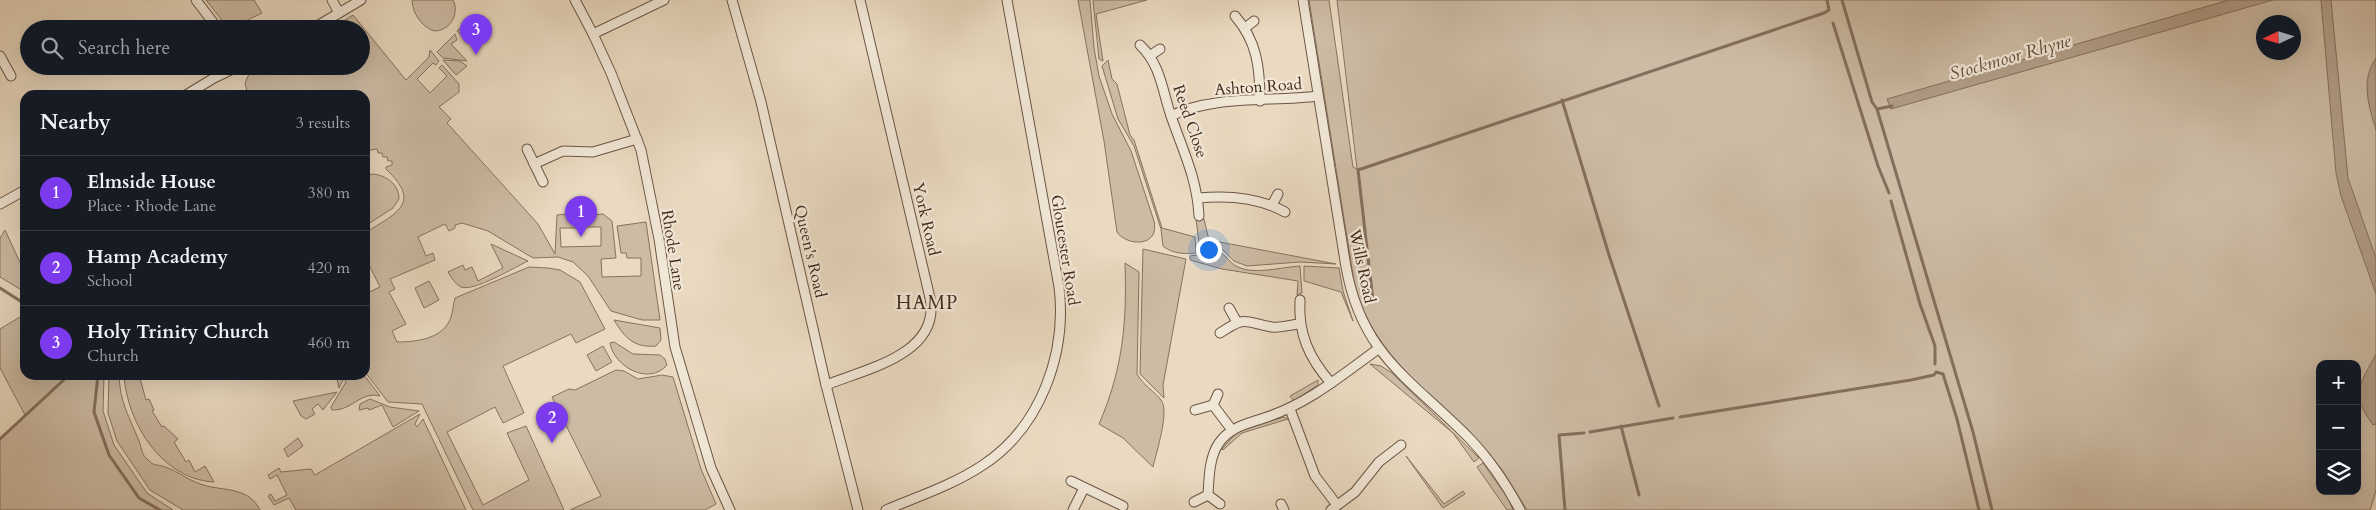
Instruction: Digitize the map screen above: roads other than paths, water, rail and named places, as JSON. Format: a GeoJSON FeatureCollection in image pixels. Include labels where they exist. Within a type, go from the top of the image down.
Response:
{"type":"FeatureCollection","features":[{"type":"Feature","properties":{"kind":"street"},"geometry":{"type":"LineString","coordinates":[[196,0],[211,20]]}},
{"type":"Feature","properties":{"kind":"street"},"geometry":{"type":"LineString","coordinates":[[332,0],[339,14]]}},
{"type":"Feature","properties":{"kind":"street"},"geometry":{"type":"LineString","coordinates":[[328,20],[361,0]]}},
{"type":"Feature","properties":{"kind":"street","name":"Rhode Lane"},"geometry":{"type":"LineString","coordinates":[[575,0],[594,34],[637,139],[645,167],[659,239],[675,347],[711,468],[730,510]]}},
{"type":"Feature","properties":{"kind":"street"},"geometry":{"type":"LineString","coordinates":[[594,34],[664,0]]}},
{"type":"Feature","properties":{"kind":"street","name":"Queen's Road"},"geometry":{"type":"LineString","coordinates":[[732,0],[761,102],[826,385],[858,510]]}},
{"type":"Feature","properties":{"kind":"street","name":"York Road"},"geometry":{"type":"LineString","coordinates":[[826,385],[900,355],[913,347],[924,335],[932,313],[860,0]]}},
{"type":"Feature","properties":{"kind":"street","name":"Gloucester Road"},"geometry":{"type":"LineString","coordinates":[[886,510],[952,483],[997,455],[1024,426],[1034,409],[1057,352],[1061,323],[1059,287],[1007,0]]}},
{"type":"Feature","properties":{"kind":"street","name":"Wills Road"},"geometry":{"type":"LineString","coordinates":[[1303,0],[1351,294],[1367,332],[1378,349],[1479,448],[1499,475],[1520,510]]}},
{"type":"Feature","properties":{"kind":"street"},"geometry":{"type":"LineString","coordinates":[[1235,16],[1245,28],[1256,52],[1260,101]]}},
{"type":"Feature","properties":{"kind":"street"},"geometry":{"type":"LineString","coordinates":[[1245,28],[1254,21]]}},
{"type":"Feature","properties":{"kind":"street","name":"Reed Close"},"geometry":{"type":"LineString","coordinates":[[1140,45],[1151,55],[1159,72],[1171,116],[1186,152],[1198,198],[1200,216]]}},
{"type":"Feature","properties":{"kind":"street"},"geometry":{"type":"LineString","coordinates":[[1151,55],[1160,49]]}},
{"type":"Feature","properties":{"kind":"street"},"geometry":{"type":"LineString","coordinates":[[0,56],[11,76]]}},
{"type":"Feature","properties":{"kind":"street"},"geometry":{"type":"LineString","coordinates":[[194,90],[220,75]]}},
{"type":"Feature","properties":{"kind":"street","name":"Ashton Road"},"geometry":{"type":"LineString","coordinates":[[1171,116],[1181,110],[1213,104],[1318,96]]}},
{"type":"Feature","properties":{"kind":"street"},"geometry":{"type":"LineString","coordinates":[[534,164],[563,151],[593,152],[637,139]]}},
{"type":"Feature","properties":{"kind":"street"},"geometry":{"type":"LineString","coordinates":[[527,149],[543,182]]}},
{"type":"Feature","properties":{"kind":"street"},"geometry":{"type":"LineString","coordinates":[[0,204],[20,193]]}},
{"type":"Feature","properties":{"kind":"street"},"geometry":{"type":"LineString","coordinates":[[1272,205],[1278,194]]}},
{"type":"Feature","properties":{"kind":"street"},"geometry":{"type":"LineString","coordinates":[[1198,198],[1229,196],[1272,205],[1285,212]]}},
{"type":"Feature","properties":{"kind":"street"},"geometry":{"type":"LineString","coordinates":[[1300,300],[1299,324],[1307,348],[1331,383]]}},
{"type":"Feature","properties":{"kind":"street"},"geometry":{"type":"LineString","coordinates":[[1229,308],[1237,322]]}},
{"type":"Feature","properties":{"kind":"street"},"geometry":{"type":"LineString","coordinates":[[1220,333],[1237,322],[1254,321],[1273,327],[1299,324]]}},
{"type":"Feature","properties":{"kind":"street"},"geometry":{"type":"LineString","coordinates":[[1208,495],[1214,451],[1232,430],[1290,409],[1331,383],[1378,349]]}},
{"type":"Feature","properties":{"kind":"street"},"geometry":{"type":"LineString","coordinates":[[1213,405],[1218,394]]}},
{"type":"Feature","properties":{"kind":"street"},"geometry":{"type":"LineString","coordinates":[[1213,405],[1232,430]]}},
{"type":"Feature","properties":{"kind":"street"},"geometry":{"type":"LineString","coordinates":[[1195,410],[1213,405]]}},
{"type":"Feature","properties":{"kind":"street"},"geometry":{"type":"LineString","coordinates":[[1290,409],[1315,476],[1334,508],[1355,492],[1379,462],[1401,445]]}},
{"type":"Feature","properties":{"kind":"street"},"geometry":{"type":"LineString","coordinates":[[1071,481],[1123,506]]}},
{"type":"Feature","properties":{"kind":"street"},"geometry":{"type":"LineString","coordinates":[[1073,510],[1084,488]]}},
{"type":"Feature","properties":{"kind":"street"},"geometry":{"type":"LineString","coordinates":[[1194,502],[1208,495]]}},
{"type":"Feature","properties":{"kind":"street"},"geometry":{"type":"LineString","coordinates":[[1208,495],[1220,504]]}},
{"type":"Feature","properties":{"kind":"waterway"},"geometry":{"type":"LineString","coordinates":[[1373,301],[1358,170],[1824,13],[1829,10],[1827,0]]}},
{"type":"Feature","properties":{"kind":"waterway","name":"Stockmoor Rhyne"},"geometry":{"type":"LineString","coordinates":[[1842,0],[1872,102],[1877,109],[1892,106]]}},
{"type":"Feature","properties":{"kind":"waterway"},"geometry":{"type":"LineString","coordinates":[[1833,23],[1878,166],[1889,193]]}},
{"type":"Feature","properties":{"kind":"waterway"},"geometry":{"type":"LineString","coordinates":[[1562,100],[1609,255],[1659,406]]}},
{"type":"Feature","properties":{"kind":"waterway"},"geometry":{"type":"LineString","coordinates":[[1877,109],[1973,432],[1992,510]]}},
{"type":"Feature","properties":{"kind":"waterway"},"geometry":{"type":"LineString","coordinates":[[1891,201],[1920,304],[1935,346],[1935,364]]}},
{"type":"Feature","properties":{"kind":"waterway"},"geometry":{"type":"LineString","coordinates":[[0,288],[20,301]]}},
{"type":"Feature","properties":{"kind":"waterway"},"geometry":{"type":"LineString","coordinates":[[1680,417],[1911,380],[1934,375],[1936,372],[1943,374],[1957,419],[1979,510]]}},
{"type":"Feature","properties":{"kind":"waterway"},"geometry":{"type":"LineString","coordinates":[[0,439],[64,380]]}},
{"type":"Feature","properties":{"kind":"waterway"},"geometry":{"type":"LineString","coordinates":[[97,380],[94,412],[109,455],[139,498],[160,510]]}},
{"type":"Feature","properties":{"kind":"waterway"},"geometry":{"type":"LineString","coordinates":[[1590,432],[1673,418]]}},
{"type":"Feature","properties":{"kind":"waterway"},"geometry":{"type":"LineString","coordinates":[[1621,426],[1639,495]]}},
{"type":"Feature","properties":{"kind":"waterway"},"geometry":{"type":"LineString","coordinates":[[1565,510],[1559,435],[1584,433]]}},
{"type":"Feature","properties":{"kind":"place","name":"Holy Trinity Church"},"geometry":{"type":"Point","coordinates":[476,55]}},
{"type":"Feature","properties":{"kind":"place","name":"Elmside House"},"geometry":{"type":"Point","coordinates":[581,237]}},
{"type":"Feature","properties":{"kind":"place","name":"Hamp Academy"},"geometry":{"type":"Point","coordinates":[552,443]}},
{"type":"Feature","properties":{"kind":"district","name":"HAMP"},"geometry":{"type":"Point","coordinates":[927,302]}}]}
